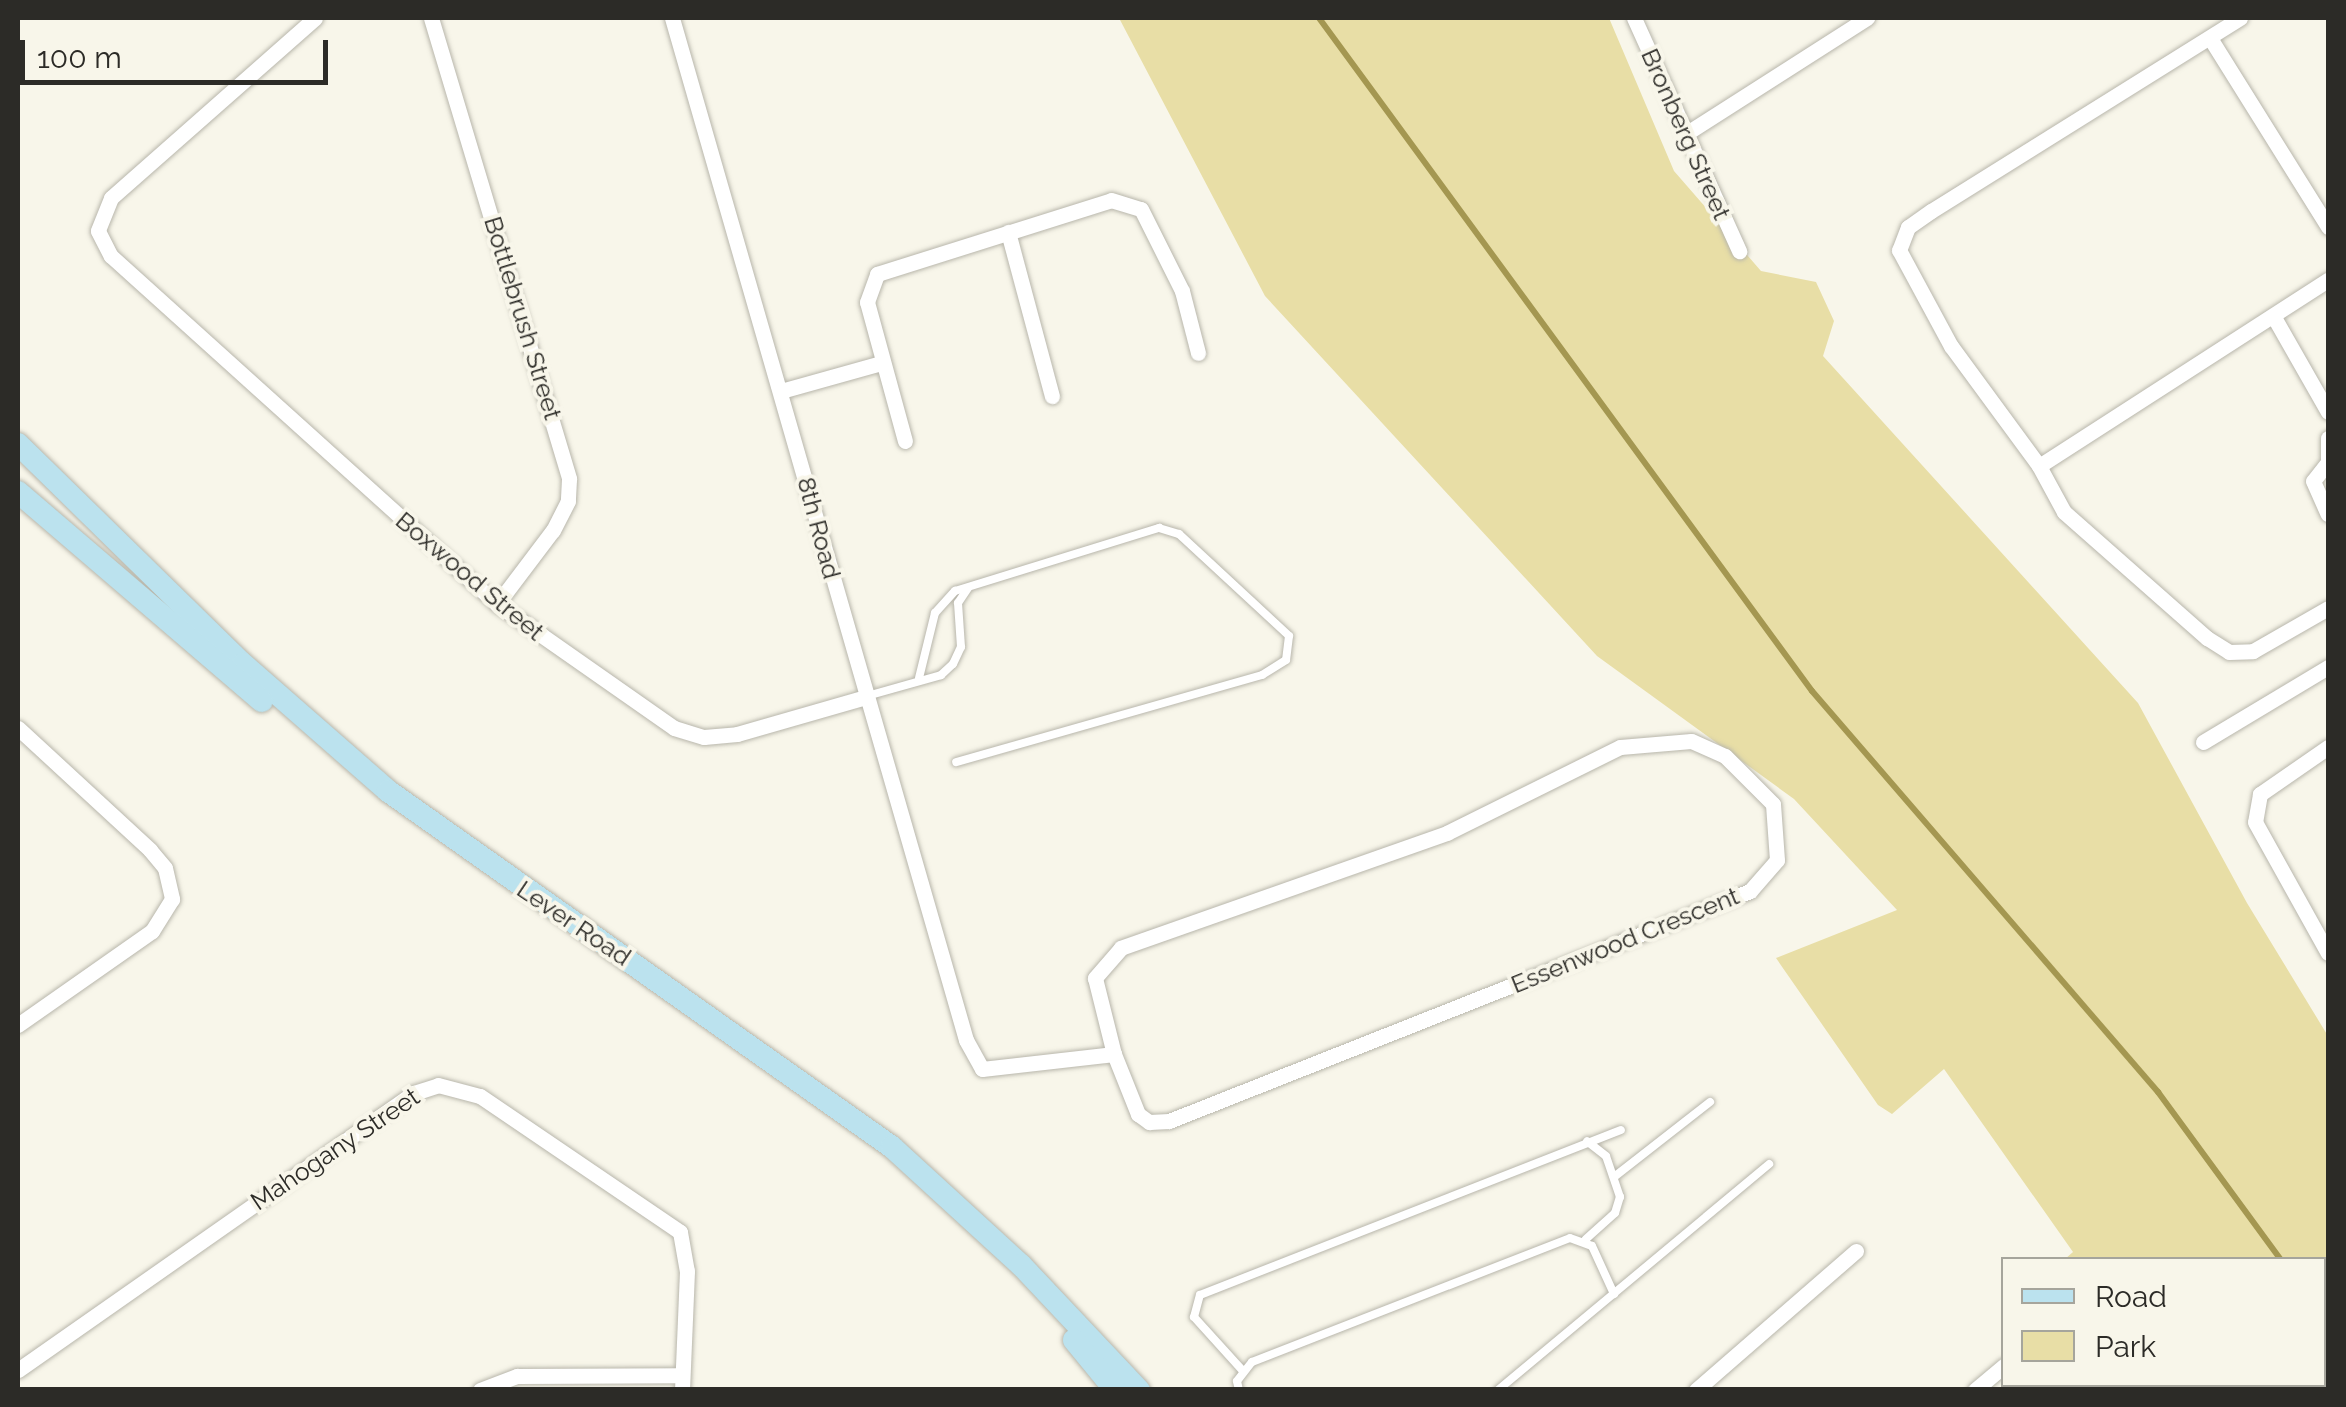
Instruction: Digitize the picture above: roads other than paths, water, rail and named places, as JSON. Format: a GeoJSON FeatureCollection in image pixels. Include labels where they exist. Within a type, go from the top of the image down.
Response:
{"type":"FeatureCollection","features":[{"type":"Feature","properties":{"kind":"main road","name":"Lever Road"},"geometry":{"type":"LineString","coordinates":[[18,444],[242,664],[388,791],[892,1147],[1043,1287],[1139,1390]]}},
{"type":"Feature","properties":{"kind":"main road","name":"Lever Road"},"geometry":{"type":"LineString","coordinates":[[18,492],[383,800],[896,1162],[1014,1273],[1115,1390]]}},
{"type":"Feature","properties":{"kind":"street","name":"Boxwood Street"},"geometry":{"type":"LineString","coordinates":[[315,18],[138,171],[104,208],[98,231],[110,256],[497,604],[599,680],[692,735],[738,734],[866,696]]}},
{"type":"Feature","properties":{"kind":"street","name":"Bottlebrush Street"},"geometry":{"type":"LineString","coordinates":[[431,18],[570,479],[568,501],[553,530],[497,604]]}},
{"type":"Feature","properties":{"kind":"street","name":"8th Road"},"geometry":{"type":"LineString","coordinates":[[672,18],[972,1059],[986,1070],[1114,1054]]}},
{"type":"Feature","properties":{"kind":"street","name":"Bronberg Street"},"geometry":{"type":"LineString","coordinates":[[1634,18],[1739,251]]}},
{"type":"Feature","properties":{"kind":"street"},"geometry":{"type":"LineString","coordinates":[[1687,133],[1867,18]]}},
{"type":"Feature","properties":{"kind":"street"},"geometry":{"type":"LineString","coordinates":[[2240,18],[1931,210],[1899,241],[1901,258],[1951,346],[2038,466],[2064,512],[2229,652],[2253,651],[2328,608]]}},
{"type":"Feature","properties":{"kind":"street"},"geometry":{"type":"LineString","coordinates":[[2210,38],[2328,227]]}},
{"type":"Feature","properties":{"kind":"street"},"geometry":{"type":"LineString","coordinates":[[904,441],[867,302],[878,274],[1111,200],[1136,203],[1182,290],[1198,353]]}},
{"type":"Feature","properties":{"kind":"street"},"geometry":{"type":"LineString","coordinates":[[1008,232],[1052,396]]}},
{"type":"Feature","properties":{"kind":"street"},"geometry":{"type":"LineString","coordinates":[[2038,466],[2274,319],[2328,280]]}},
{"type":"Feature","properties":{"kind":"street"},"geometry":{"type":"LineString","coordinates":[[2274,319],[2328,412]]}},
{"type":"Feature","properties":{"kind":"street"},"geometry":{"type":"LineString","coordinates":[[781,391],[880,362]]}},
{"type":"Feature","properties":{"kind":"street"},"geometry":{"type":"LineString","coordinates":[[2328,438],[2328,462],[2313,480],[2328,514]]}},
{"type":"Feature","properties":{"kind":"street"},"geometry":{"type":"LineString","coordinates":[[2203,742],[2328,667]]}},
{"type":"Feature","properties":{"kind":"street"},"geometry":{"type":"LineString","coordinates":[[18,728],[150,850],[165,868],[172,900],[152,930],[18,1026]]}},
{"type":"Feature","properties":{"kind":"street","name":"Essenwood Crescent"},"geometry":{"type":"LineString","coordinates":[[1691,741],[1725,756],[1773,804],[1777,860],[1772,873],[1750,891],[1169,1121],[1148,1122],[1138,1114],[1114,1054],[1095,978],[1120,948],[1447,832],[1620,747],[1691,741]]}},
{"type":"Feature","properties":{"kind":"street"},"geometry":{"type":"LineString","coordinates":[[2328,747],[2260,794],[2255,822],[2328,953]]}},
{"type":"Feature","properties":{"kind":"street","name":"Mahogany Street"},"geometry":{"type":"LineString","coordinates":[[18,1370],[414,1093],[438,1086],[480,1096],[674,1225],[685,1244],[687,1271],[682,1382]]}},
{"type":"Feature","properties":{"kind":"street"},"geometry":{"type":"LineString","coordinates":[[1696,1390],[1856,1250]]}},
{"type":"Feature","properties":{"kind":"street"},"geometry":{"type":"LineString","coordinates":[[1975,1390],[2001,1368]]}},
{"type":"Feature","properties":{"kind":"street"},"geometry":{"type":"LineString","coordinates":[[480,1390],[517,1376],[682,1382]]}},
{"type":"Feature","properties":{"kind":"lane"},"geometry":{"type":"LineString","coordinates":[[919,678],[940,604],[968,588],[1169,529],[1278,624],[1292,645],[1280,666],[1262,675],[956,762]]}},
{"type":"Feature","properties":{"kind":"lane","name":"Boxwood Street"},"geometry":{"type":"LineString","coordinates":[[866,696],[919,678],[941,675],[958,655],[958,603],[968,588]]}},
{"type":"Feature","properties":{"kind":"lane"},"geometry":{"type":"LineString","coordinates":[[1614,1177],[1710,1102]]}},
{"type":"Feature","properties":{"kind":"lane"},"geometry":{"type":"LineString","coordinates":[[1243,1371],[1194,1317],[1200,1295],[1621,1130]]}},
{"type":"Feature","properties":{"kind":"lane"},"geometry":{"type":"LineString","coordinates":[[1243,1371],[1315,1335],[1559,1241],[1586,1239],[1618,1206],[1614,1177],[1601,1148],[1586,1141]]}},
{"type":"Feature","properties":{"kind":"lane"},"geometry":{"type":"LineString","coordinates":[[1498,1390],[1769,1164]]}},
{"type":"Feature","properties":{"kind":"lane"},"geometry":{"type":"LineString","coordinates":[[1586,1239],[1614,1294]]}},
{"type":"Feature","properties":{"kind":"lane"},"geometry":{"type":"LineString","coordinates":[[1239,1390],[1243,1371]]}},
{"type":"Feature","properties":{"kind":"waterway"},"geometry":{"type":"LineString","coordinates":[[1319,18],[1812,691],[2158,1092],[2279,1257]]}},
{"type":"Feature","properties":{"kind":"waterway"},"geometry":{"type":"LineString","coordinates":[[2326,1328],[2328,1333]]}}]}
